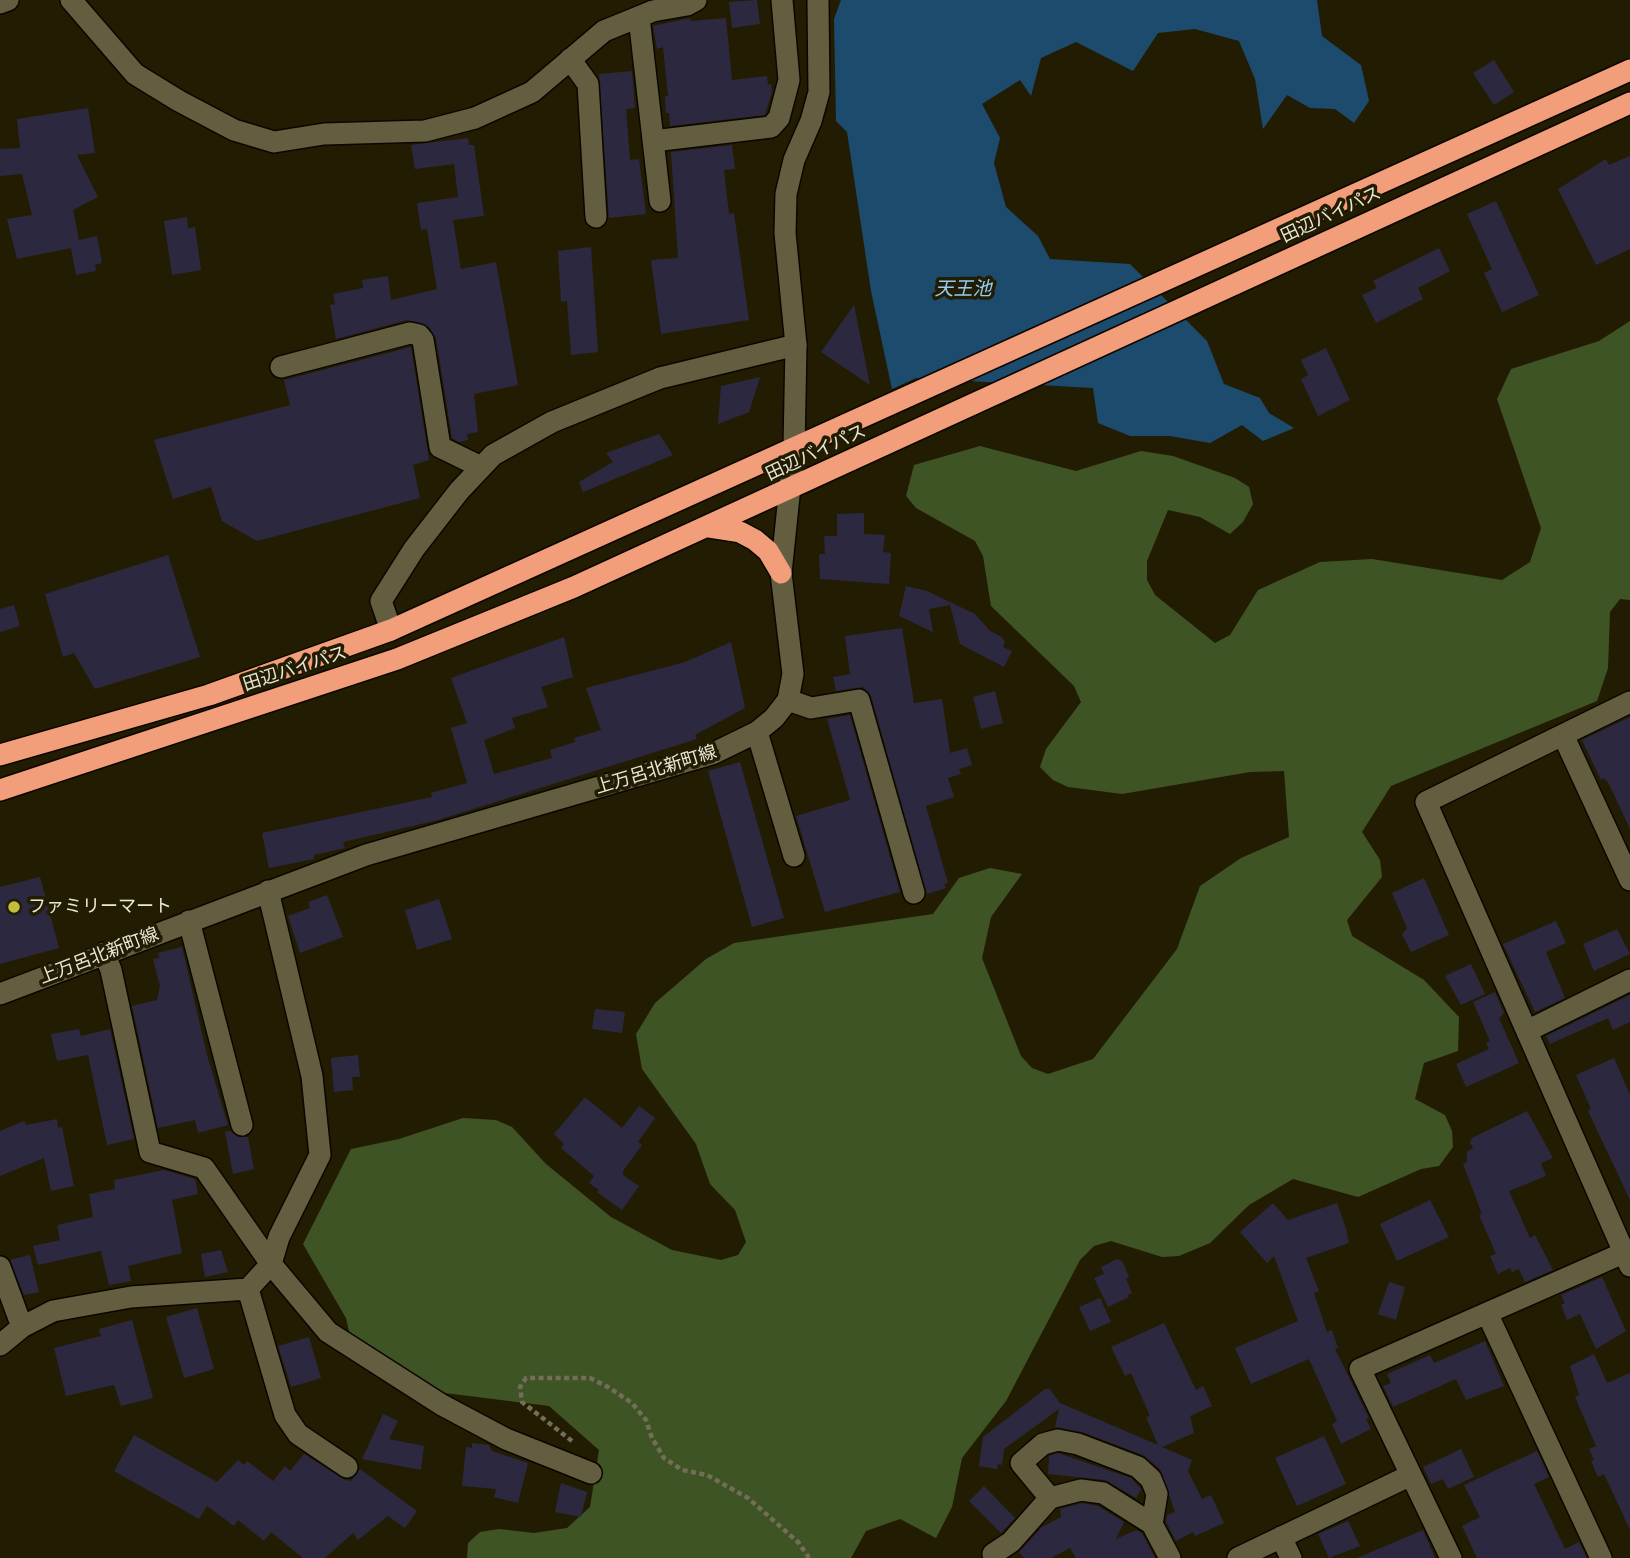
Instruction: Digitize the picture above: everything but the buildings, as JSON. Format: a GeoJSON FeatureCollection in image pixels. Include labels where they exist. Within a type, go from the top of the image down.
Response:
{"type":"FeatureCollection","features":[{"type":"Feature","properties":{"kind":"highway","name":"田辺バイパス"},"geometry":{"type":"LineString","coordinates":[[0,755],[209,695],[391,630],[1630,70]]}},
{"type":"Feature","properties":{"kind":"highway","name":"田辺バイパス"},"geometry":{"type":"LineString","coordinates":[[0,790],[397,659],[574,587],[787,492],[1630,103]]}},
{"type":"Feature","properties":{"kind":"highway"},"geometry":{"type":"LineString","coordinates":[[708,527],[740,532],[755,540],[768,551],[781,573]]}},
{"type":"Feature","properties":{"kind":"street"},"geometry":{"type":"LineString","coordinates":[[0,3],[8,0]]}},
{"type":"Feature","properties":{"kind":"street"},"geometry":{"type":"LineString","coordinates":[[71,0],[135,74],[234,130],[274,142],[324,134],[425,131],[475,118],[532,92],[604,31],[696,0]]}},
{"type":"Feature","properties":{"kind":"street"},"geometry":{"type":"LineString","coordinates":[[653,141],[771,128],[779,118],[789,80],[782,0]]}},
{"type":"Feature","properties":{"kind":"street"},"geometry":{"type":"LineString","coordinates":[[818,0],[819,92],[811,121],[793,160],[786,194],[785,233],[796,345],[794,448],[787,492],[781,573],[793,674],[788,700],[811,708],[859,701],[914,893]]}},
{"type":"Feature","properties":{"kind":"street"},"geometry":{"type":"LineString","coordinates":[[639,17],[660,201]]}},
{"type":"Feature","properties":{"kind":"street"},"geometry":{"type":"LineString","coordinates":[[570,59],[588,84],[596,217]]}},
{"type":"Feature","properties":{"kind":"street"},"geometry":{"type":"LineString","coordinates":[[281,367],[410,333],[419,335],[440,447],[481,467]]}},
{"type":"Feature","properties":{"kind":"street"},"geometry":{"type":"LineString","coordinates":[[391,630],[381,601],[414,549],[493,455],[605,398],[660,378],[796,345]]}},
{"type":"Feature","properties":{"kind":"street","name":"上万呂北新町線"},"geometry":{"type":"LineString","coordinates":[[0,994],[366,855],[712,754],[757,732],[788,700]]}},
{"type":"Feature","properties":{"kind":"street"},"geometry":{"type":"LineString","coordinates":[[1451,1558],[1360,1369],[1486,1313],[1628,1256],[1426,802],[1630,702]]}},
{"type":"Feature","properties":{"kind":"street"},"geometry":{"type":"LineString","coordinates":[[757,732],[794,856]]}},
{"type":"Feature","properties":{"kind":"street"},"geometry":{"type":"LineString","coordinates":[[1563,735],[1630,880]]}},
{"type":"Feature","properties":{"kind":"street"},"geometry":{"type":"LineString","coordinates":[[0,1345],[22,1327],[53,1311],[131,1297],[248,1289],[271,1264],[279,1237],[320,1156],[312,1076],[268,891]]}},
{"type":"Feature","properties":{"kind":"street"},"geometry":{"type":"LineString","coordinates":[[189,921],[242,1125]]}},
{"type":"Feature","properties":{"kind":"street"},"geometry":{"type":"LineString","coordinates":[[104,953],[113,982],[146,1147],[157,1157],[204,1168],[271,1264],[328,1332],[452,1410],[506,1439],[591,1473]]}},
{"type":"Feature","properties":{"kind":"street"},"geometry":{"type":"LineString","coordinates":[[1527,1031],[1630,980]]}},
{"type":"Feature","properties":{"kind":"street"},"geometry":{"type":"LineString","coordinates":[[0,1267],[22,1327]]}},
{"type":"Feature","properties":{"kind":"street"},"geometry":{"type":"LineString","coordinates":[[248,1289],[285,1415],[298,1434],[347,1467]]}},
{"type":"Feature","properties":{"kind":"street"},"geometry":{"type":"LineString","coordinates":[[1486,1313],[1601,1558]]}},
{"type":"Feature","properties":{"kind":"street"},"geometry":{"type":"LineString","coordinates":[[1050,1498],[1021,1463],[1043,1444],[1058,1440],[1078,1444],[1138,1467],[1151,1479],[1157,1494],[1152,1524]]}},
{"type":"Feature","properties":{"kind":"street"},"geometry":{"type":"LineString","coordinates":[[1238,1558],[1411,1475]]}},
{"type":"Feature","properties":{"kind":"street"},"geometry":{"type":"LineString","coordinates":[[995,1558],[993,1554],[1011,1542],[1050,1498],[1081,1490],[1103,1493],[1152,1524],[1170,1558]]}},
{"type":"Feature","properties":{"kind":"street"},"geometry":{"type":"LineString","coordinates":[[1281,1537],[1291,1558]]}},
{"type":"Feature","properties":{"kind":"path"},"geometry":{"type":"LineString","coordinates":[[580,1446],[522,1402],[520,1387],[526,1378],[590,1378],[608,1387],[632,1403],[646,1420],[652,1438],[664,1458],[682,1470],[707,1475],[748,1498],[799,1543],[809,1558]]}},
{"type":"Feature","properties":{"kind":"green space"},"geometry":{"type":"Polygon","coordinates":[[[1630,321],[1630,600],[1620,599],[1610,612],[1608,668],[1597,701],[1391,786],[1362,832],[1380,860],[1382,877],[1347,920],[1352,936],[1424,980],[1459,1017],[1458,1051],[1424,1063],[1415,1099],[1445,1115],[1452,1131],[1453,1147],[1439,1166],[1421,1169],[1358,1197],[1293,1179],[1249,1205],[1210,1243],[1179,1256],[1162,1257],[1111,1241],[1094,1246],[1080,1260],[1006,1401],[962,1458],[952,1507],[936,1538],[900,1519],[866,1531],[851,1558],[467,1558],[468,1543],[480,1532],[499,1529],[534,1533],[567,1528],[590,1507],[599,1450],[549,1406],[445,1393],[379,1375],[354,1353],[346,1318],[303,1244],[351,1149],[399,1139],[463,1118],[496,1120],[512,1127],[546,1164],[611,1217],[672,1250],[721,1260],[738,1255],[746,1242],[735,1210],[710,1184],[696,1144],[642,1069],[636,1034],[655,1003],[706,959],[734,943],[933,914],[959,878],[990,868],[1022,874],[991,917],[982,958],[1021,1056],[1032,1068],[1048,1074],[1093,1059],[1177,949],[1200,886],[1241,858],[1289,837],[1284,771],[1250,772],[1122,794],[1068,787],[1053,780],[1040,767],[1046,749],[1081,702],[1074,686],[991,606],[983,556],[975,541],[916,508],[906,496],[914,465],[980,446],[1076,471],[1141,451],[1173,456],[1235,478],[1249,487],[1253,504],[1243,522],[1230,534],[1200,517],[1168,510],[1147,561],[1147,580],[1155,595],[1215,643],[1230,635],[1258,590],[1320,562],[1372,559],[1502,580],[1530,562],[1541,528],[1497,399],[1511,369],[1599,341],[1630,321]]]}},
{"type":"Feature","properties":{"kind":"water","name":"天王池"},"geometry":{"type":"Polygon","coordinates":[[[841,0],[1317,0],[1322,36],[1361,65],[1369,101],[1354,123],[1335,109],[1310,108],[1287,95],[1263,129],[1255,79],[1239,41],[1195,29],[1158,33],[1133,71],[1076,42],[1041,58],[1031,96],[1020,80],[982,104],[1000,138],[994,163],[1006,207],[1038,236],[1050,259],[1130,264],[1207,341],[1224,384],[1260,398],[1269,413],[1294,428],[1263,441],[1242,425],[1210,443],[1170,436],[1130,436],[1098,423],[1093,388],[916,378],[892,389],[871,291],[847,132],[836,121],[834,19],[841,0]]]}},
{"type":"Feature","properties":{"kind":"place","name":"ファミリーマート"},"geometry":{"type":"Point","coordinates":[14,907]}}]}
